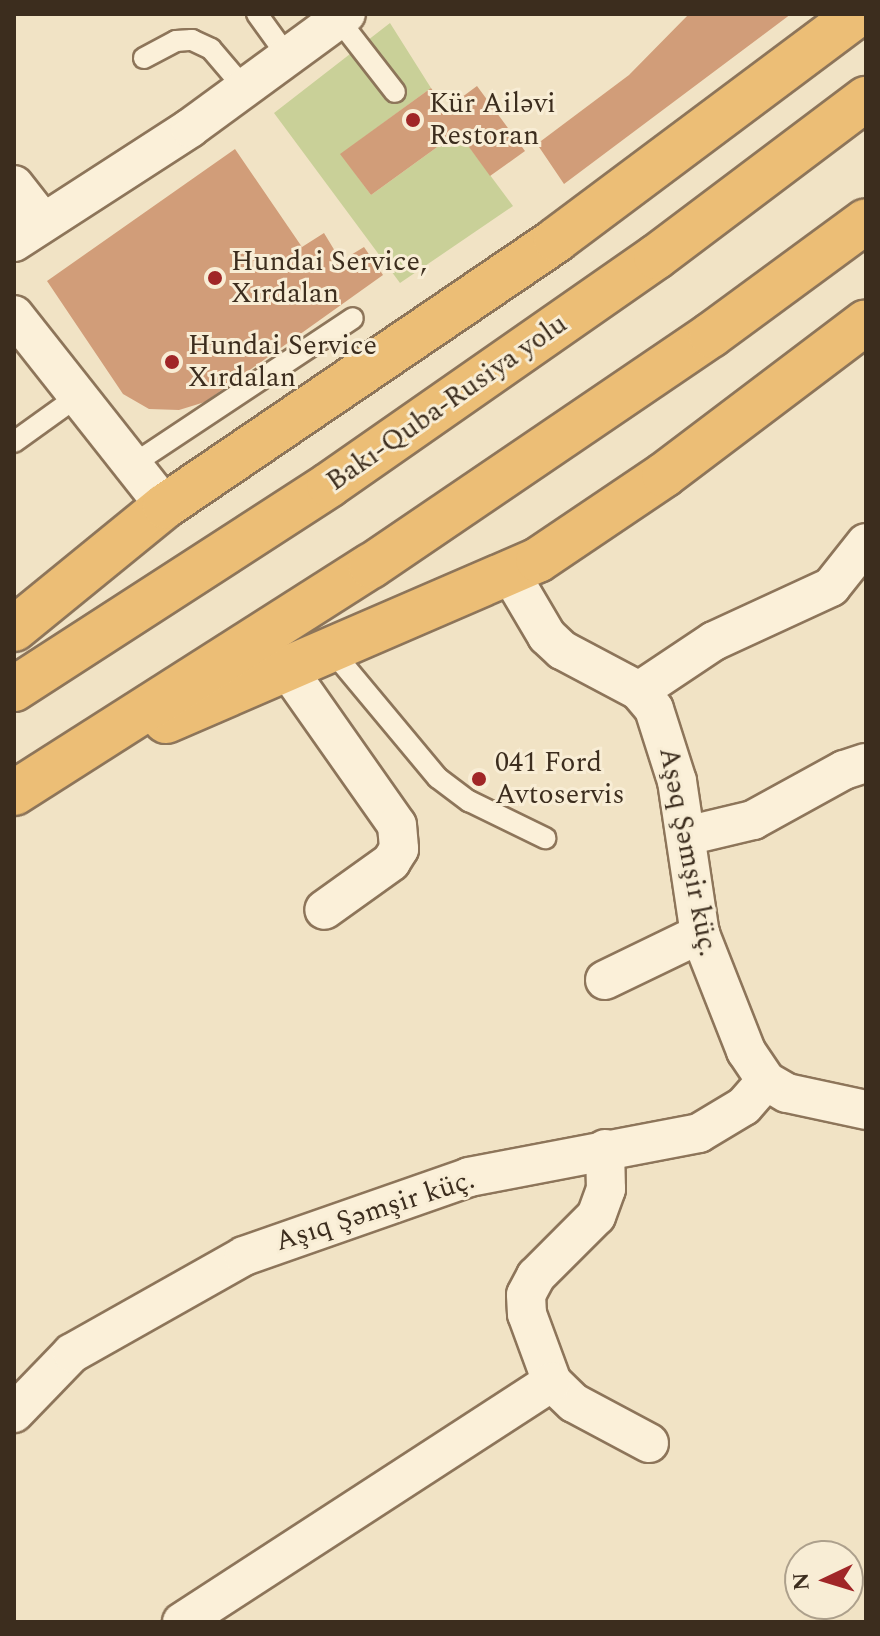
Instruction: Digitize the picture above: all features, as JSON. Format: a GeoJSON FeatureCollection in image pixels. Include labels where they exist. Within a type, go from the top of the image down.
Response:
{"type":"FeatureCollection","features":[{"type":"Feature","properties":{"kind":"highway"},"geometry":{"type":"LineString","coordinates":[[14,629],[165,506],[556,240],[858,14]]}},
{"type":"Feature","properties":{"kind":"highway","name":"Bakı-Quba-Rusiya yolu"},"geometry":{"type":"LineString","coordinates":[[14,689],[329,485],[656,257],[866,99]]}},
{"type":"Feature","properties":{"kind":"highway"},"geometry":{"type":"LineString","coordinates":[[32,782],[371,566],[711,335],[866,221]]}},
{"type":"Feature","properties":{"kind":"highway"},"geometry":{"type":"LineString","coordinates":[[32,782],[511,575],[664,475],[866,322]]}},
{"type":"Feature","properties":{"kind":"street"},"geometry":{"type":"LineString","coordinates":[[14,185],[29,232],[245,89],[343,17]]}},
{"type":"Feature","properties":{"kind":"street"},"geometry":{"type":"LineString","coordinates":[[14,315],[165,506]]}},
{"type":"Feature","properties":{"kind":"street"},"geometry":{"type":"LineString","coordinates":[[511,575],[547,636],[562,650],[639,691],[714,641],[831,587],[866,543]]}},
{"type":"Feature","properties":{"kind":"street"},"geometry":{"type":"LineString","coordinates":[[288,670],[397,825],[399,849],[391,862],[324,910]]}},
{"type":"Feature","properties":{"kind":"street","name":"Aşəq Şəmşir küç."},"geometry":{"type":"LineString","coordinates":[[639,691],[665,734],[686,836],[700,934],[729,1017],[766,1081]]}},
{"type":"Feature","properties":{"kind":"street"},"geometry":{"type":"LineString","coordinates":[[686,836],[753,820],[866,763]]}},
{"type":"Feature","properties":{"kind":"street"},"geometry":{"type":"LineString","coordinates":[[605,980],[700,934]]}},
{"type":"Feature","properties":{"kind":"street"},"geometry":{"type":"LineString","coordinates":[[766,1081],[787,1093],[866,1110]]}},
{"type":"Feature","properties":{"kind":"street","name":"Aşıq Şəmşir küç."},"geometry":{"type":"LineString","coordinates":[[14,1413],[72,1353],[244,1256],[469,1177],[699,1133],[723,1122],[766,1081]]}},
{"type":"Feature","properties":{"kind":"street"},"geometry":{"type":"LineString","coordinates":[[605,1149],[606,1189],[596,1216],[536,1276],[526,1295],[527,1314],[552,1382],[574,1403],[649,1443]]}},
{"type":"Feature","properties":{"kind":"street"},"geometry":{"type":"LineString","coordinates":[[182,1622],[552,1382]]}},
{"type":"Feature","properties":{"kind":"lane"},"geometry":{"type":"LineString","coordinates":[[257,14],[288,57]]}},
{"type":"Feature","properties":{"kind":"lane"},"geometry":{"type":"LineString","coordinates":[[343,17],[395,92]]}},
{"type":"Feature","properties":{"kind":"lane"},"geometry":{"type":"LineString","coordinates":[[144,58],[176,41],[192,40],[211,49],[245,89]]}},
{"type":"Feature","properties":{"kind":"lane"},"geometry":{"type":"LineString","coordinates":[[132,465],[353,318]]}},
{"type":"Feature","properties":{"kind":"lane"},"geometry":{"type":"LineString","coordinates":[[14,442],[78,396]]}},
{"type":"Feature","properties":{"kind":"lane"},"geometry":{"type":"LineString","coordinates":[[332,651],[438,778],[469,801],[545,838]]}},
{"type":"Feature","properties":{"kind":"green space"},"geometry":{"type":"Polygon","coordinates":[[[390,23],[431,88],[341,154],[371,195],[458,132],[513,206],[400,283],[274,113],[390,23]]]}},
{"type":"Feature","properties":{"kind":"building"},"geometry":{"type":"Polygon","coordinates":[[[689,14],[791,14],[564,184],[537,144],[629,75],[689,14]]]}},
{"type":"Feature","properties":{"kind":"building"},"geometry":{"type":"Polygon","coordinates":[[[477,86],[525,151],[490,176],[458,132],[371,195],[340,154],[431,88],[446,109],[477,86]]]}},
{"type":"Feature","properties":{"kind":"building","name":"Hundai Service, Xırdalan"},"geometry":{"type":"Polygon","coordinates":[[[235,149],[302,247],[324,233],[341,261],[364,247],[383,275],[205,402],[179,410],[149,409],[123,394],[47,281],[235,149]]]}},
{"type":"Feature","properties":{"kind":"place","name":"Kür Ailəvi Restoran"},"geometry":{"type":"Point","coordinates":[413,120]}},
{"type":"Feature","properties":{"kind":"place","name":"Hundai Service, Xırdalan"},"geometry":{"type":"Point","coordinates":[215,278]}},
{"type":"Feature","properties":{"kind":"place","name":"Hundai Service Xırdalan"},"geometry":{"type":"Point","coordinates":[172,362]}},
{"type":"Feature","properties":{"kind":"place","name":"041 Ford Avtoservis"},"geometry":{"type":"Point","coordinates":[479,779]}}]}
